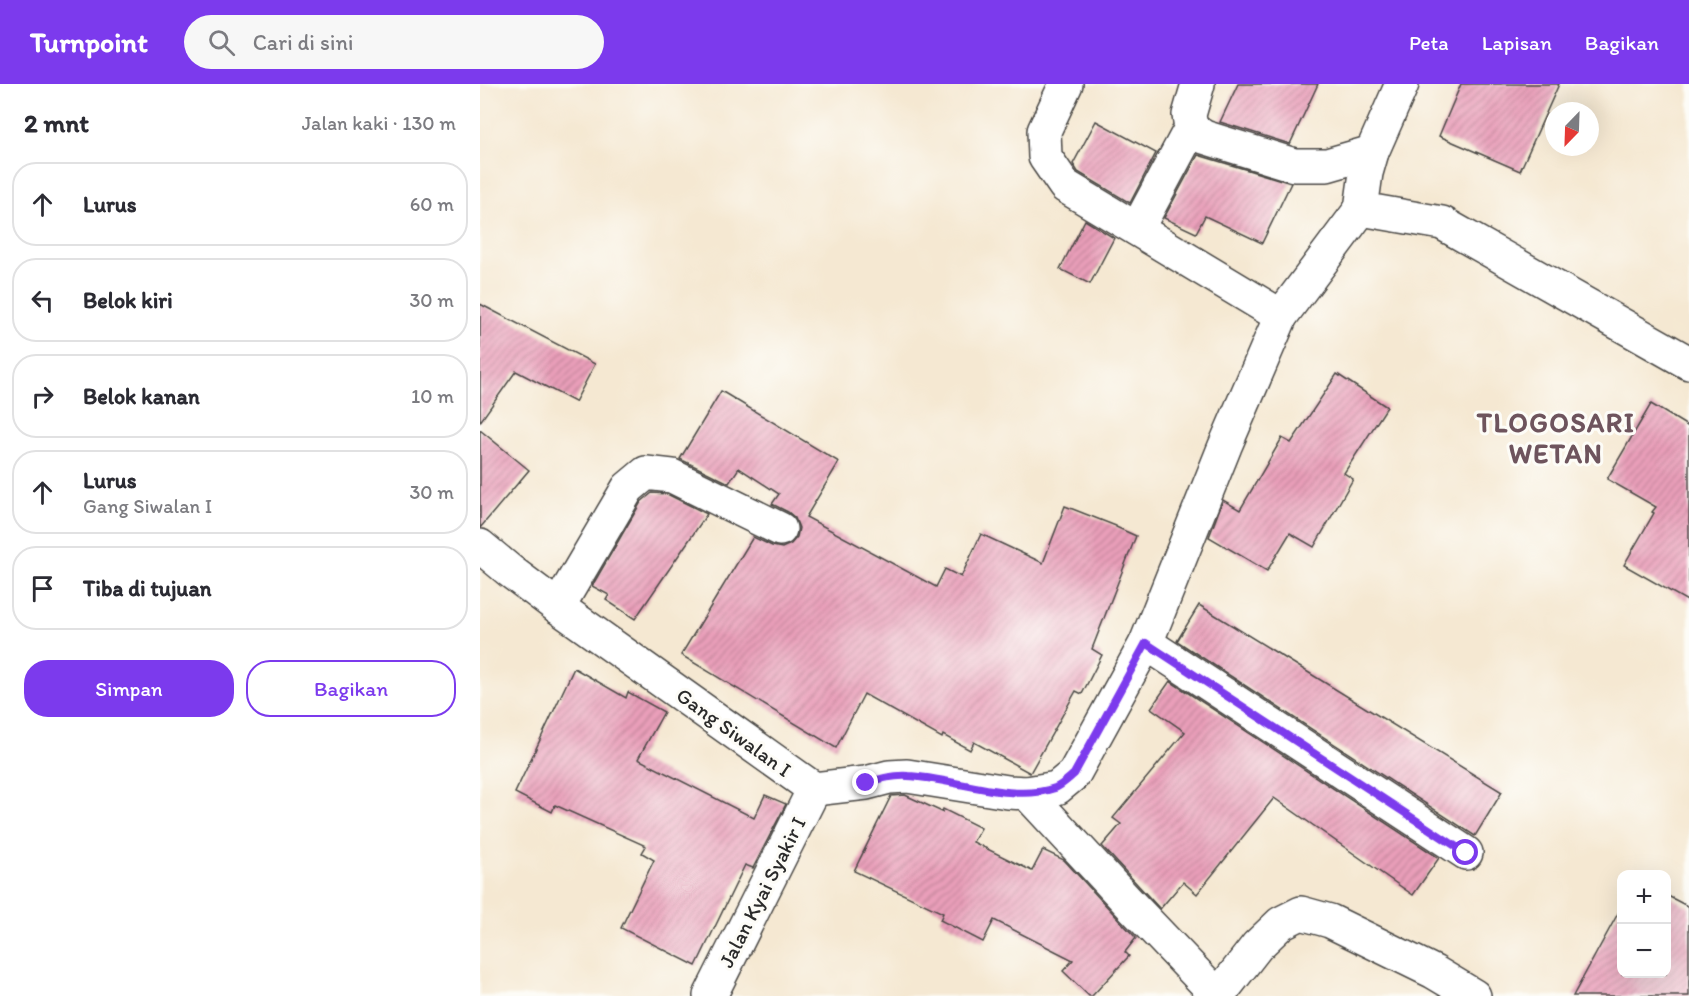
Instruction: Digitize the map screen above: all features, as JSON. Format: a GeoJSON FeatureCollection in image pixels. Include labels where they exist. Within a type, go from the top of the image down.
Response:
{"type":"FeatureCollection","features":[{"type":"Feature","properties":{"kind":"street"},"geometry":{"type":"LineString","coordinates":[[1066,84],[1044,131],[1045,157],[1065,186],[1281,316]]}},
{"type":"Feature","properties":{"kind":"street"},"geometry":{"type":"LineString","coordinates":[[1137,229],[1191,128],[1189,115],[1198,84]]}},
{"type":"Feature","properties":{"kind":"street","name":"Gang Siwalan I"},"geometry":{"type":"LineString","coordinates":[[480,546],[558,607],[814,789],[907,776],[1008,792],[1027,793],[1057,788],[1074,774],[1146,643],[1225,446],[1281,316],[1366,181],[1402,84]]}},
{"type":"Feature","properties":{"kind":"street"},"geometry":{"type":"LineString","coordinates":[[1191,128],[1204,137],[1294,165],[1327,165],[1366,181],[1689,363]]}},
{"type":"Feature","properties":{"kind":"street"},"geometry":{"type":"LineString","coordinates":[[558,607],[628,488],[646,473],[672,476],[780,529]]}},
{"type":"Feature","properties":{"kind":"street"},"geometry":{"type":"LineString","coordinates":[[1146,643],[1466,853]]}},
{"type":"Feature","properties":{"kind":"street","name":"Jalan Kyai Syakir I"},"geometry":{"type":"LineString","coordinates":[[710,996],[814,789]]}},
{"type":"Feature","properties":{"kind":"street"},"geometry":{"type":"LineString","coordinates":[[1027,793],[1218,996],[1257,946],[1281,923],[1302,913],[1330,921],[1434,972],[1474,996]]}},
{"type":"Feature","properties":{"kind":"building"},"geometry":{"type":"Polygon","coordinates":[[[1238,84],[1318,84],[1290,144],[1220,122],[1238,84]]]}},
{"type":"Feature","properties":{"kind":"building"},"geometry":{"type":"Polygon","coordinates":[[[1461,84],[1559,84],[1551,102],[1545,102],[1545,115],[1520,171],[1439,136],[1461,84]]]}},
{"type":"Feature","properties":{"kind":"building"},"geometry":{"type":"Polygon","coordinates":[[[1096,121],[1156,153],[1130,203],[1078,172],[1073,164],[1096,121]]]}},
{"type":"Feature","properties":{"kind":"building"},"geometry":{"type":"Polygon","coordinates":[[[1198,155],[1291,183],[1262,243],[1205,216],[1196,233],[1164,218],[1198,155]]]}},
{"type":"Feature","properties":{"kind":"building"},"geometry":{"type":"Polygon","coordinates":[[[1085,220],[1114,238],[1090,284],[1060,269],[1085,220]]]}},
{"type":"Feature","properties":{"kind":"building"},"geometry":{"type":"Polygon","coordinates":[[[480,304],[595,364],[575,402],[516,371],[480,422],[480,304]]]}},
{"type":"Feature","properties":{"kind":"building"},"geometry":{"type":"Polygon","coordinates":[[[1337,374],[1387,407],[1344,473],[1353,479],[1314,547],[1290,533],[1267,571],[1209,537],[1223,500],[1240,510],[1282,438],[1291,443],[1337,374]]]}},
{"type":"Feature","properties":{"kind":"building"},"geometry":{"type":"Polygon","coordinates":[[[721,391],[839,462],[806,517],[936,587],[945,569],[961,577],[981,534],[1043,563],[1065,506],[1136,536],[1092,649],[1102,655],[1082,694],[1076,691],[1030,773],[974,742],[970,750],[943,735],[942,738],[864,694],[836,748],[681,655],[753,537],[782,548],[791,544],[797,537],[799,528],[795,518],[772,504],[779,494],[739,468],[729,483],[680,459],[721,391]]]}},
{"type":"Feature","properties":{"kind":"building"},"geometry":{"type":"Polygon","coordinates":[[[1651,404],[1689,427],[1689,602],[1624,565],[1656,507],[1607,479],[1651,404]]]}},
{"type":"Feature","properties":{"kind":"building"},"geometry":{"type":"Polygon","coordinates":[[[480,430],[529,470],[480,528],[480,430]]]}},
{"type":"Feature","properties":{"kind":"building"},"geometry":{"type":"Polygon","coordinates":[[[652,493],[667,494],[707,514],[635,619],[606,600],[609,595],[592,586],[641,502],[652,493]]]}},
{"type":"Feature","properties":{"kind":"building"},"geometry":{"type":"Polygon","coordinates":[[[1199,605],[1502,792],[1475,836],[1177,641],[1199,605]]]}},
{"type":"Feature","properties":{"kind":"building"},"geometry":{"type":"Polygon","coordinates":[[[574,668],[626,698],[628,692],[664,712],[638,759],[754,818],[765,795],[786,804],[753,868],[745,865],[696,966],[621,928],[654,860],[642,853],[646,846],[555,805],[552,812],[515,793],[574,668]]]}},
{"type":"Feature","properties":{"kind":"building"},"geometry":{"type":"Polygon","coordinates":[[[1170,681],[1439,858],[1413,895],[1274,798],[1197,894],[1183,882],[1160,909],[1102,846],[1121,824],[1113,818],[1185,732],[1151,708],[1170,681]]]}},
{"type":"Feature","properties":{"kind":"building"},"geometry":{"type":"Polygon","coordinates":[[[905,795],[942,812],[943,809],[981,828],[973,842],[1032,871],[1043,850],[1064,860],[1136,938],[1125,952],[1129,956],[1092,996],[1089,996],[1063,971],[1073,960],[994,920],[983,942],[940,920],[943,913],[854,871],[891,796],[905,795]]]}},
{"type":"Feature","properties":{"kind":"building"},"geometry":{"type":"Polygon","coordinates":[[[1671,898],[1689,907],[1689,996],[1573,996],[1617,915],[1617,978],[1671,978],[1671,898]]]}},
{"type":"Feature","properties":{"kind":"district","name":"TLOGOSARI WETAN"},"geometry":{"type":"Point","coordinates":[1556,438]}},
{"type":"Feature","properties":{"kind":"route"},"geometry":{"type":"LineString","coordinates":[[866,783],[889,777],[907,776],[1008,792],[1027,793],[1057,788],[1074,774],[1146,643],[1466,853]]}}]}
